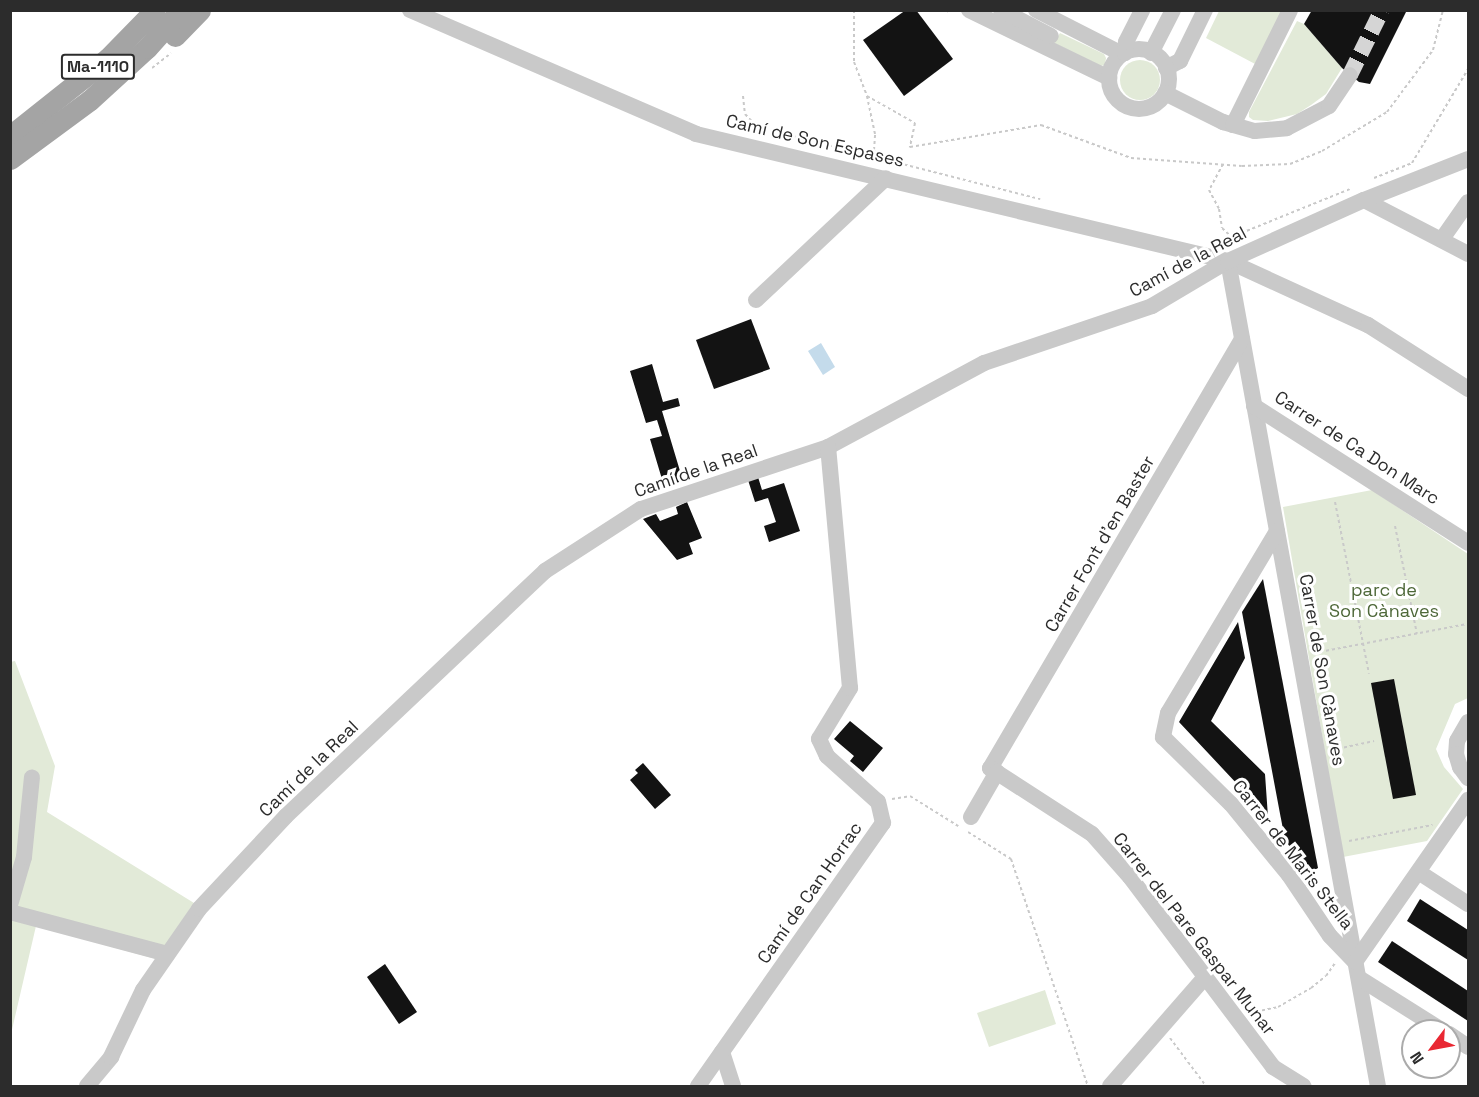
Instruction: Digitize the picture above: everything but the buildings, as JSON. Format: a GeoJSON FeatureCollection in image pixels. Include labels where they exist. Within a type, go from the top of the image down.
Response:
{"type":"FeatureCollection","features":[{"type":"Feature","properties":{"kind":"main road"},"geometry":{"type":"LineString","coordinates":[[36,118],[136,10]]}},
{"type":"Feature","properties":{"kind":"main road","name":"Ma-1110"},"geometry":{"type":"LineString","coordinates":[[10,136],[36,118],[108,58],[155,10]]}},
{"type":"Feature","properties":{"kind":"main road","name":"Ma-1110"},"geometry":{"type":"LineString","coordinates":[[10,159],[90,100],[147,48],[181,10]]}},
{"type":"Feature","properties":{"kind":"main road"},"geometry":{"type":"LineString","coordinates":[[90,100],[170,40],[200,10]]}},
{"type":"Feature","properties":{"kind":"street","name":"Camí de Son Espases"},"geometry":{"type":"LineString","coordinates":[[410,10],[696,134],[880,176],[1228,261],[1368,325],[1468,389]]}},
{"type":"Feature","properties":{"kind":"street"},"geometry":{"type":"LineString","coordinates":[[969,10],[1109,78]]}},
{"type":"Feature","properties":{"kind":"street"},"geometry":{"type":"LineString","coordinates":[[1001,10],[1051,36]]}},
{"type":"Feature","properties":{"kind":"street"},"geometry":{"type":"LineString","coordinates":[[1036,10],[1124,54],[1142,50],[1151,53],[1166,68],[1168,76],[1165,93],[1151,107],[1131,108],[1115,97],[1109,78],[1111,69],[1124,54],[1126,42],[1142,10]]}},
{"type":"Feature","properties":{"kind":"street"},"geometry":{"type":"LineString","coordinates":[[1151,53],[1173,10]]}},
{"type":"Feature","properties":{"kind":"street"},"geometry":{"type":"LineString","coordinates":[[1166,68],[1180,61],[1206,10]]}},
{"type":"Feature","properties":{"kind":"street"},"geometry":{"type":"LineString","coordinates":[[1233,125],[1290,10]]}},
{"type":"Feature","properties":{"kind":"street"},"geometry":{"type":"LineString","coordinates":[[1165,93],[1191,108],[1233,125],[1255,131],[1287,128],[1329,106],[1350,75]]}},
{"type":"Feature","properties":{"kind":"street","name":"Camí de la Real"},"geometry":{"type":"LineString","coordinates":[[87,1086],[111,1057],[142,990],[199,909],[286,816],[545,571],[641,509],[828,447],[984,363],[1152,306],[1228,261],[1361,192],[1468,159]]}},
{"type":"Feature","properties":{"kind":"street"},"geometry":{"type":"LineString","coordinates":[[756,300],[880,176]]}},
{"type":"Feature","properties":{"kind":"street"},"geometry":{"type":"LineString","coordinates":[[1361,192],[1468,254]]}},
{"type":"Feature","properties":{"kind":"street"},"geometry":{"type":"LineString","coordinates":[[1442,238],[1468,202]]}},
{"type":"Feature","properties":{"kind":"street","name":"Carrer de Son Cànaves"},"geometry":{"type":"LineString","coordinates":[[1228,261],[1318,753],[1353,963],[1378,1086]]}},
{"type":"Feature","properties":{"kind":"street","name":"Carrer Font d'en Baster"},"geometry":{"type":"LineString","coordinates":[[971,817],[993,770],[1242,339]]}},
{"type":"Feature","properties":{"kind":"street","name":"Carrer de Ca Don Marc"},"geometry":{"type":"LineString","coordinates":[[1254,406],[1468,543]]}},
{"type":"Feature","properties":{"kind":"street"},"geometry":{"type":"LineString","coordinates":[[828,447],[850,688],[819,739],[827,756],[878,802]]}},
{"type":"Feature","properties":{"kind":"street","name":"Carrer de Maris Stella"},"geometry":{"type":"LineString","coordinates":[[1277,531],[1168,713],[1163,737],[1231,804],[1289,875],[1330,936],[1353,963]]}},
{"type":"Feature","properties":{"kind":"street"},"geometry":{"type":"LineString","coordinates":[[1468,722],[1457,741],[1456,754],[1460,767],[1468,778]]}},
{"type":"Feature","properties":{"kind":"street","name":"Carrer del Pare Gaspar Munar"},"geometry":{"type":"LineString","coordinates":[[993,770],[1092,834],[1130,877],[1273,1067],[1304,1086]]}},
{"type":"Feature","properties":{"kind":"street"},"geometry":{"type":"LineString","coordinates":[[10,905],[24,857],[32,777]]}},
{"type":"Feature","properties":{"kind":"street"},"geometry":{"type":"LineString","coordinates":[[1427,1019],[1353,963],[1420,873],[1468,800]]}},
{"type":"Feature","properties":{"kind":"street","name":"Camí de Can Horrac"},"geometry":{"type":"LineString","coordinates":[[698,1086],[883,824],[878,802]]}},
{"type":"Feature","properties":{"kind":"street"},"geometry":{"type":"LineString","coordinates":[[1420,873],[1468,904]]}},
{"type":"Feature","properties":{"kind":"street"},"geometry":{"type":"LineString","coordinates":[[10,912],[168,954]]}},
{"type":"Feature","properties":{"kind":"street"},"geometry":{"type":"LineString","coordinates":[[1110,1086],[1163,1028],[1205,977]]}},
{"type":"Feature","properties":{"kind":"street"},"geometry":{"type":"LineString","coordinates":[[722,1052],[733,1086]]}},
{"type":"Feature","properties":{"kind":"path"},"geometry":{"type":"LineString","coordinates":[[854,10],[854,62],[867,96],[875,134],[874,150],[880,158],[880,176]]}},
{"type":"Feature","properties":{"kind":"path"},"geometry":{"type":"LineString","coordinates":[[946,10],[950,13]]}},
{"type":"Feature","properties":{"kind":"path"},"geometry":{"type":"LineString","coordinates":[[867,96],[915,123],[910,147],[1041,125],[1131,158],[1223,164],[1290,164],[1322,151],[1387,112],[1432,50],[1443,10]]}},
{"type":"Feature","properties":{"kind":"path"},"geometry":{"type":"LineString","coordinates":[[1369,181],[1412,163],[1468,69]]}},
{"type":"Feature","properties":{"kind":"path"},"geometry":{"type":"LineString","coordinates":[[743,96],[745,114],[756,126],[1042,200]]}},
{"type":"Feature","properties":{"kind":"path"},"geometry":{"type":"LineString","coordinates":[[1223,164],[1209,190],[1219,209],[1222,228],[1230,238],[1238,242],[1244,254]]}},
{"type":"Feature","properties":{"kind":"path"},"geometry":{"type":"LineString","coordinates":[[1213,245],[1361,192]]}},
{"type":"Feature","properties":{"kind":"path"},"geometry":{"type":"LineString","coordinates":[[1335,502],[1369,674]]}},
{"type":"Feature","properties":{"kind":"path"},"geometry":{"type":"LineString","coordinates":[[1395,526],[1417,634]]}},
{"type":"Feature","properties":{"kind":"path"},"geometry":{"type":"LineString","coordinates":[[1300,656],[1468,624]]}},
{"type":"Feature","properties":{"kind":"path"},"geometry":{"type":"LineString","coordinates":[[1318,753],[1374,741]]}},
{"type":"Feature","properties":{"kind":"path"},"geometry":{"type":"LineString","coordinates":[[878,802],[910,796],[1011,859],[1088,1086]]}},
{"type":"Feature","properties":{"kind":"path"},"geometry":{"type":"LineString","coordinates":[[1334,844],[1455,820]]}},
{"type":"Feature","properties":{"kind":"path"},"geometry":{"type":"LineString","coordinates":[[1232,1013],[1252,1013],[1278,1007],[1311,988],[1326,976],[1353,963]]}},
{"type":"Feature","properties":{"kind":"path"},"geometry":{"type":"LineString","coordinates":[[1163,1028],[1206,1086]]}},
{"type":"Feature","properties":{"kind":"green space"},"geometry":{"type":"Polygon","coordinates":[[[1219,11],[1284,11],[1257,65],[1206,38],[1219,11]]]}},
{"type":"Feature","properties":{"kind":"green space"},"geometry":{"type":"Polygon","coordinates":[[[1297,21],[1304,24],[1342,68],[1326,94],[1297,114],[1268,121],[1253,120],[1249,117],[1249,112],[1297,21]]]}},
{"type":"Feature","properties":{"kind":"green space"},"geometry":{"type":"Polygon","coordinates":[[[1060,33],[1104,54],[1105,65],[1101,66],[1054,43],[1060,33]]]}},
{"type":"Feature","properties":{"kind":"green space"},"geometry":{"type":"Polygon","coordinates":[[[1140,60],[1154,66],[1160,80],[1154,94],[1140,100],[1126,94],[1120,80],[1126,66],[1140,60]]]}},
{"type":"Feature","properties":{"kind":"green space","name":"parc de Son Cànaves"},"geometry":{"type":"Polygon","coordinates":[[[1372,490],[1468,554],[1468,698],[1455,704],[1436,749],[1444,767],[1463,789],[1427,841],[1343,857],[1283,507],[1372,490]]]}},
{"type":"Feature","properties":{"kind":"green space"},"geometry":{"type":"Polygon","coordinates":[[[15,661],[55,766],[47,812],[194,903],[156,959],[36,926],[11,1034],[10,662],[15,661]]]}},
{"type":"Feature","properties":{"kind":"green space"},"geometry":{"type":"Polygon","coordinates":[[[1045,990],[1056,1024],[989,1047],[977,1013],[1045,990]]]}},
{"type":"Feature","properties":{"kind":"water"},"geometry":{"type":"Polygon","coordinates":[[[821,343],[835,367],[823,375],[808,351],[821,343]]]}},
{"type":"Feature","properties":{"kind":"waterway"},"geometry":{"type":"LineString","coordinates":[[10,562],[10,632]]}},
{"type":"Feature","properties":{"kind":"tunnel"},"geometry":{"type":"LineString","coordinates":[[1350,75],[1382,10]]}}]}
